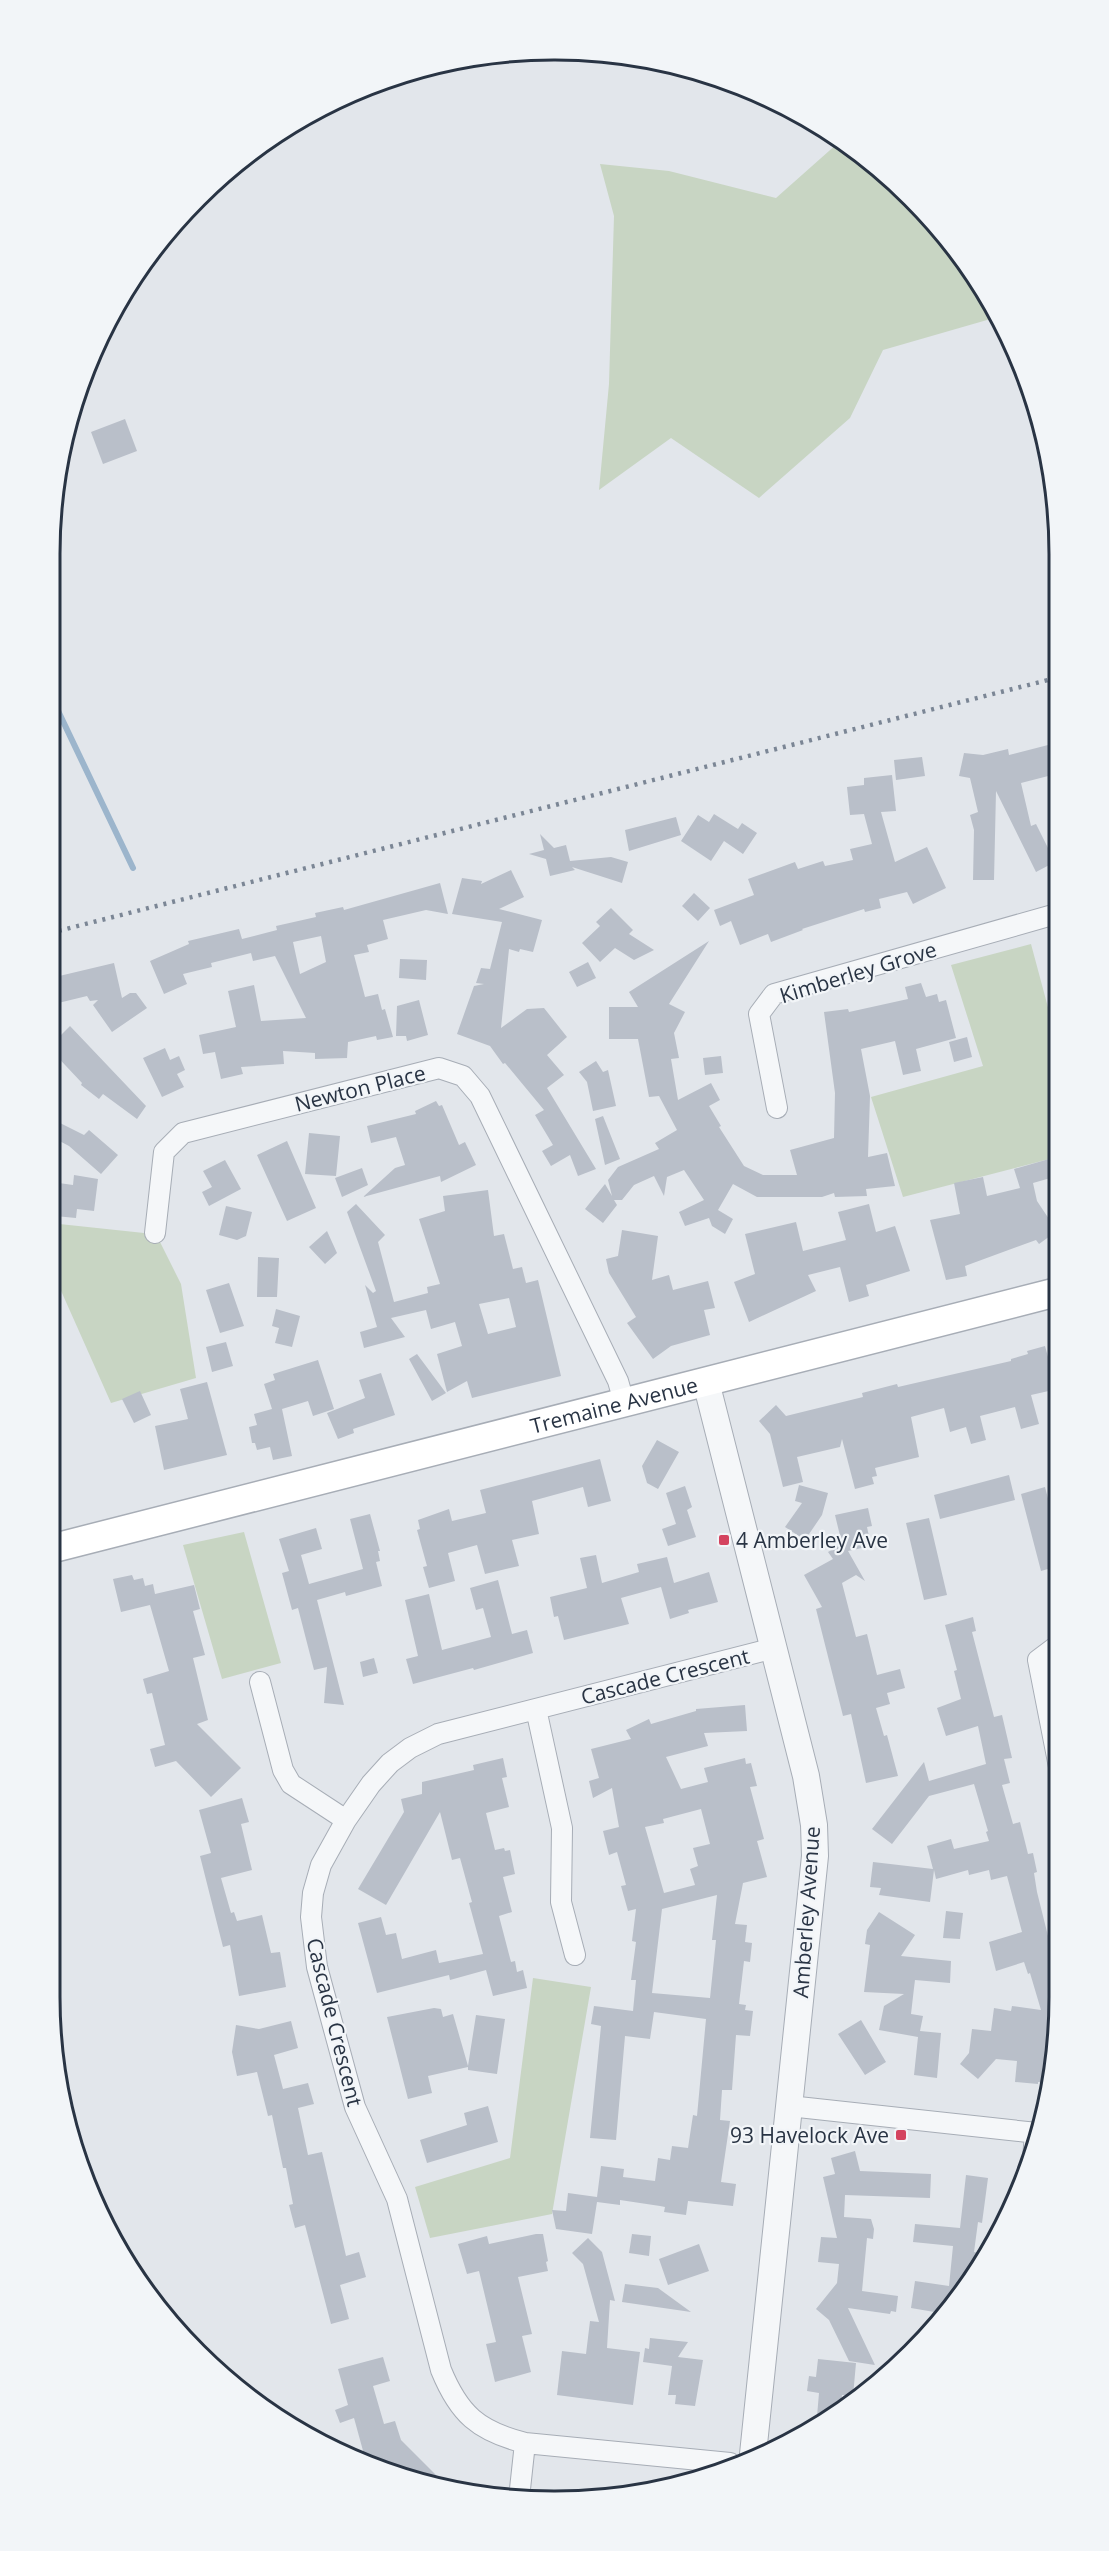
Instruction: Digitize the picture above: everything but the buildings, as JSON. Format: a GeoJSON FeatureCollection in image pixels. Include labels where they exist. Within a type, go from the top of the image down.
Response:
{"type":"FeatureCollection","features":[{"type":"Feature","properties":{"kind":"main road","name":"Tremaine Avenue"},"geometry":{"type":"LineString","coordinates":[[60,1546],[1049,1294]]}},
{"type":"Feature","properties":{"kind":"street","name":"Kimberley Grove"},"geometry":{"type":"LineString","coordinates":[[777,1108],[759,1014],[774,994],[1049,917]]}},
{"type":"Feature","properties":{"kind":"street","name":"Newton Place"},"geometry":{"type":"LineString","coordinates":[[155,1233],[164,1152],[183,1133],[439,1068],[463,1076],[480,1096],[485,1106],[618,1381],[624,1402]]}},
{"type":"Feature","properties":{"kind":"street","name":"Amberley Avenue"},"geometry":{"type":"LineString","coordinates":[[706,1382],[806,1776],[814,1824],[815,1856],[754,2449]]}},
{"type":"Feature","properties":{"kind":"street","name":"Cascade Crescent"},"geometry":{"type":"LineString","coordinates":[[721,2462],[525,2443],[502,2437],[483,2427],[467,2415],[451,2396],[441,2370],[397,2199],[355,2107],[317,1967],[311,1917],[313,1893],[321,1865],[346,1820],[371,1784],[390,1762],[410,1748],[438,1734],[774,1648]]}},
{"type":"Feature","properties":{"kind":"street"},"geometry":{"type":"LineString","coordinates":[[1049,1652],[1038,1660],[1049,1716]]}},
{"type":"Feature","properties":{"kind":"street"},"geometry":{"type":"LineString","coordinates":[[260,1682],[280,1762],[291,1784],[346,1820]]}},
{"type":"Feature","properties":{"kind":"street"},"geometry":{"type":"LineString","coordinates":[[536,1709],[562,1828],[561,1902],[575,1955]]}},
{"type":"Feature","properties":{"kind":"street"},"geometry":{"type":"LineString","coordinates":[[789,2106],[1030,2132]]}},
{"type":"Feature","properties":{"kind":"street"},"geometry":{"type":"LineString","coordinates":[[520,2490],[525,2443]]}},
{"type":"Feature","properties":{"kind":"green space"},"geometry":{"type":"Polygon","coordinates":[[[834,147],[881,183],[926,228],[966,280],[989,319],[883,350],[850,418],[759,498],[671,438],[599,490],[609,384],[614,216],[600,164],[669,171],[776,198],[834,147]]]}},
{"type":"Feature","properties":{"kind":"green space"},"geometry":{"type":"Polygon","coordinates":[[[1031,944],[1049,1011],[1049,1159],[903,1197],[871,1097],[983,1066],[951,965],[1031,944]]]}},
{"type":"Feature","properties":{"kind":"green space"},"geometry":{"type":"Polygon","coordinates":[[[60,1224],[144,1233],[158,1238],[181,1284],[196,1378],[111,1403],[60,1288],[60,1224]]]}},
{"type":"Feature","properties":{"kind":"green space"},"geometry":{"type":"Polygon","coordinates":[[[244,1532],[281,1663],[222,1679],[183,1545],[244,1532]]]}},
{"type":"Feature","properties":{"kind":"green space"},"geometry":{"type":"Polygon","coordinates":[[[533,1978],[591,1987],[552,2214],[430,2238],[415,2187],[510,2158],[533,1978]]]}},
{"type":"Feature","properties":{"kind":"waterway"},"geometry":{"type":"LineString","coordinates":[[60,715],[133,868]]}},
{"type":"Feature","properties":{"kind":"railway"},"geometry":{"type":"LineString","coordinates":[[60,930],[1049,680]]}},
{"type":"Feature","properties":{"kind":"place","name":"4 Amberley Ave"},"geometry":{"type":"Point","coordinates":[724,1540]}},
{"type":"Feature","properties":{"kind":"place","name":"93 Havelock Ave"},"geometry":{"type":"Point","coordinates":[901,2135]}}]}
